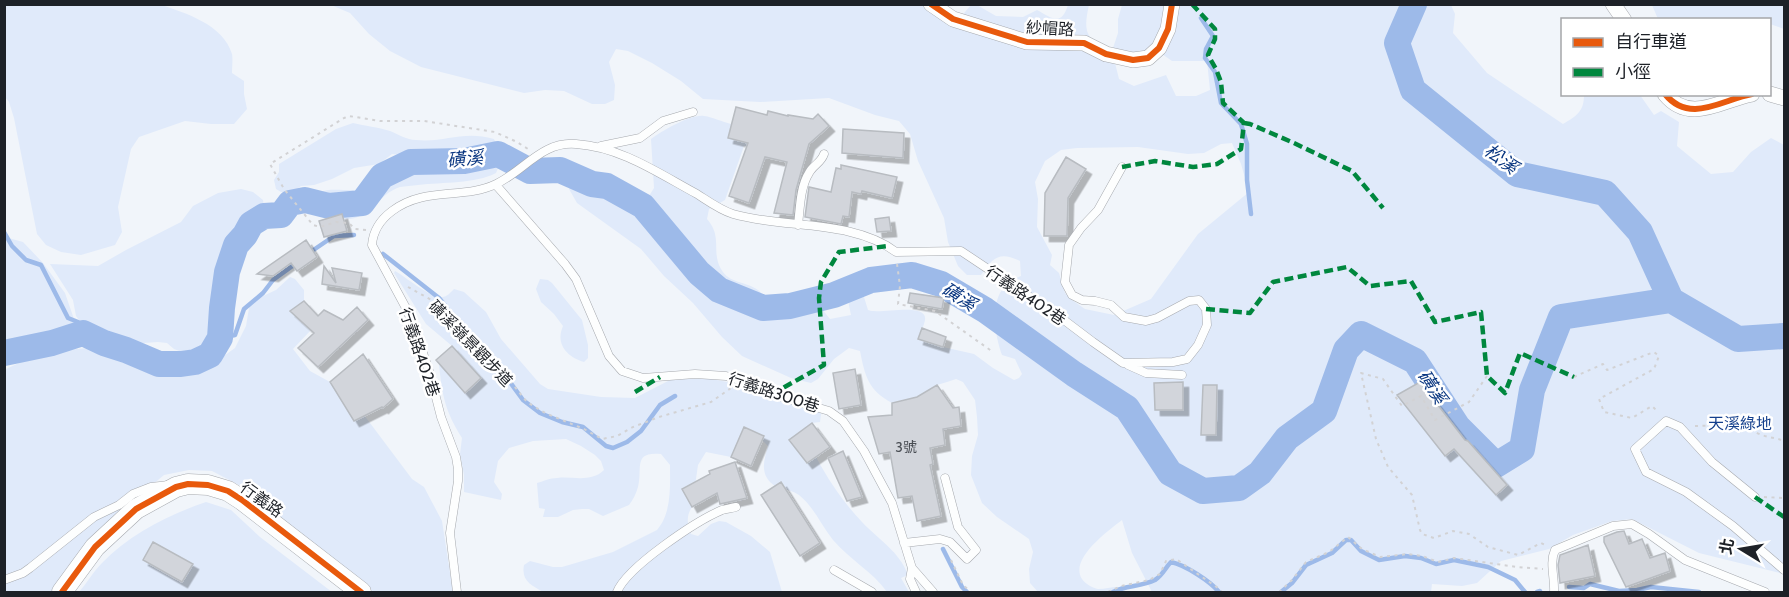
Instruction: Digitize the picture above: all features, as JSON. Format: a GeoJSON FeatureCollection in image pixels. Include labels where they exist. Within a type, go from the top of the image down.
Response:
{"type":"FeatureCollection","features":[{"type":"Feature","properties":{"kind":"street","name":"紗帽路"},"geometry":{"type":"LineString","coordinates":[[931,4],[953,19],[1027,42],[1084,43],[1106,54],[1133,60],[1148,58],[1159,48],[1168,29],[1173,4]]}},
{"type":"Feature","properties":{"kind":"street"},"geometry":{"type":"LineString","coordinates":[[1613,4],[1623,18]]}},
{"type":"Feature","properties":{"kind":"street"},"geometry":{"type":"LineString","coordinates":[[1667,96],[1686,109],[1694,109],[1746,96]]}},
{"type":"Feature","properties":{"kind":"street","name":"行義路"},"geometry":{"type":"LineString","coordinates":[[63,592],[95,547],[136,509],[176,487],[188,484],[208,485],[228,491],[361,592]]}},
{"type":"Feature","properties":{"kind":"lane"},"geometry":{"type":"LineString","coordinates":[[597,146],[640,138],[663,121],[693,112]]}},
{"type":"Feature","properties":{"kind":"lane","name":"行義路402巷"},"geometry":{"type":"LineString","coordinates":[[496,184],[549,148],[566,144],[597,146],[634,159],[731,213],[762,221],[819,226],[862,236],[888,246],[896,252],[961,251],[1124,363],[1173,362],[1187,359],[1198,345],[1207,325],[1206,309],[1199,300],[1189,301],[1157,318],[1146,321],[1124,317],[1111,305],[1082,300],[1072,295],[1065,282],[1069,244],[1098,210],[1122,167]]}},
{"type":"Feature","properties":{"kind":"lane"},"geometry":{"type":"LineString","coordinates":[[798,225],[806,178],[824,154]]}},
{"type":"Feature","properties":{"kind":"lane"},"geometry":{"type":"LineString","coordinates":[[375,232],[385,216],[401,204],[411,200],[482,189],[496,184]]}},
{"type":"Feature","properties":{"kind":"lane","name":"行義路300巷"},"geometry":{"type":"LineString","coordinates":[[496,184],[566,264],[576,279],[609,356],[622,371],[643,378],[715,374],[740,380],[782,398],[830,411],[843,421],[864,451],[892,503],[912,568],[933,592]]}},
{"type":"Feature","properties":{"kind":"lane","name":"行義路402巷"},"geometry":{"type":"LineString","coordinates":[[375,232],[372,240],[373,249],[406,308],[416,332],[441,417],[456,457],[458,482],[450,533],[457,592]]}},
{"type":"Feature","properties":{"kind":"lane"},"geometry":{"type":"LineString","coordinates":[[1124,363],[1146,373],[1182,375]]}},
{"type":"Feature","properties":{"kind":"lane"},"geometry":{"type":"LineString","coordinates":[[1755,497],[1712,462],[1680,427],[1666,421],[1635,449],[1646,472],[1686,492],[1733,526],[1785,570]]}},
{"type":"Feature","properties":{"kind":"lane"},"geometry":{"type":"LineString","coordinates":[[904,543],[940,539],[950,542],[967,559],[976,550],[957,527],[945,478]]}},
{"type":"Feature","properties":{"kind":"lane"},"geometry":{"type":"LineString","coordinates":[[4,580],[22,573],[94,517],[118,505],[133,494],[160,485],[176,487]]}},
{"type":"Feature","properties":{"kind":"lane"},"geometry":{"type":"LineString","coordinates":[[617,592],[630,574],[675,537],[723,510],[736,507]]}},
{"type":"Feature","properties":{"kind":"lane"},"geometry":{"type":"LineString","coordinates":[[1554,592],[1551,559],[1555,550],[1613,526],[1632,525],[1649,534],[1685,560],[1765,592]]}},
{"type":"Feature","properties":{"kind":"lane","name":"行義路300巷"},"geometry":{"type":"LineString","coordinates":[[912,568],[909,579],[916,592]]}},
{"type":"Feature","properties":{"kind":"lane"},"geometry":{"type":"LineString","coordinates":[[834,570],[872,592]]}},
{"type":"Feature","properties":{"kind":"path"},"geometry":{"type":"LineString","coordinates":[[375,232],[355,229],[349,223],[336,222],[320,227],[312,225],[284,189],[270,164],[349,116],[380,121],[424,121],[495,132],[518,142]]}},
{"type":"Feature","properties":{"kind":"path"},"geometry":{"type":"LineString","coordinates":[[896,252],[900,286],[898,304],[935,311],[993,352]]}},
{"type":"Feature","properties":{"kind":"path"},"geometry":{"type":"LineString","coordinates":[[1574,377],[1603,364],[1606,370],[1654,352],[1659,357],[1654,369],[1599,399],[1604,412],[1632,418],[1652,406],[1666,421]]}},
{"type":"Feature","properties":{"kind":"path"},"geometry":{"type":"LineString","coordinates":[[1487,376],[1469,402],[1435,420],[1421,396],[1402,406],[1383,379],[1361,374],[1376,439],[1388,467],[1412,495],[1422,534],[1434,537],[1454,531],[1468,534],[1488,548],[1518,555],[1541,543],[1555,550]]}},
{"type":"Feature","properties":{"kind":"path"},"geometry":{"type":"LineString","coordinates":[[1680,427],[1752,424],[1755,432],[1765,437],[1785,441]]}},
{"type":"Feature","properties":{"kind":"path"},"geometry":{"type":"LineString","coordinates":[[1755,497],[1785,498]]}},
{"type":"Feature","properties":{"kind":"path"},"geometry":{"type":"LineString","coordinates":[[1279,592],[1306,562],[1329,552],[1348,537],[1362,549],[1380,557],[1408,554],[1438,562],[1454,558],[1553,570]]}},
{"type":"Feature","properties":{"kind":"path"},"geometry":{"type":"LineString","coordinates":[[940,539],[963,585],[972,592]]}},
{"type":"Feature","properties":{"kind":"path"},"geometry":{"type":"LineString","coordinates":[[1108,592],[1121,586],[1149,580],[1160,574],[1166,561],[1176,559],[1222,592]]}},
{"type":"Feature","properties":{"kind":"green space"},"geometry":{"type":"Polygon","coordinates":[[[159,4],[202,21],[220,35],[232,54],[232,73],[244,81],[247,109],[234,124],[185,121],[139,137],[131,149],[118,207],[122,232],[115,245],[81,255],[61,252],[46,245],[37,234],[14,118],[5,97],[5,5],[159,4]]]}},
{"type":"Feature","properties":{"kind":"green space","name":"天溪綠地"},"geometry":{"type":"Polygon","coordinates":[[[922,4],[951,23],[959,19],[971,5],[977,5],[996,16],[1023,17],[1037,10],[1056,19],[1062,16],[1068,5],[1089,5],[1086,22],[1088,34],[1097,42],[1113,48],[1118,33],[1118,19],[1122,5],[1168,5],[1156,44],[1144,54],[1115,63],[1119,79],[1134,86],[1166,75],[1176,96],[1196,96],[1210,90],[1207,61],[1172,61],[1162,54],[1179,5],[1451,5],[1455,14],[1453,33],[1487,73],[1563,124],[1579,113],[1584,96],[1641,96],[1654,115],[1661,111],[1679,122],[1677,146],[1711,174],[1733,172],[1751,152],[1771,138],[1784,145],[1784,574],[1699,553],[1632,519],[1612,521],[1573,535],[1549,549],[1501,561],[1477,583],[1462,586],[1432,584],[1431,592],[1152,592],[1132,553],[1122,520],[1085,554],[1079,571],[1083,581],[1092,587],[1098,589],[1118,587],[1122,592],[1038,592],[1030,583],[1029,569],[1033,552],[1029,539],[997,517],[982,503],[971,475],[972,456],[978,435],[977,417],[975,400],[963,382],[956,379],[937,385],[917,397],[892,403],[878,393],[869,382],[860,351],[849,348],[834,359],[818,379],[811,383],[791,378],[742,356],[693,303],[664,276],[641,249],[577,203],[569,189],[575,180],[626,188],[646,197],[649,196],[654,188],[651,139],[677,124],[698,116],[731,124],[728,138],[752,144],[752,147],[744,146],[725,200],[709,209],[707,219],[715,232],[718,263],[724,274],[758,290],[767,301],[799,299],[818,304],[830,319],[851,315],[846,291],[852,284],[860,284],[868,310],[919,311],[924,314],[925,320],[918,339],[974,354],[1014,380],[1019,378],[1022,374],[1015,359],[1002,355],[997,339],[995,310],[1000,293],[1005,286],[1021,276],[1020,261],[1002,256],[993,260],[981,275],[967,275],[958,266],[948,242],[944,218],[918,161],[910,134],[899,121],[829,98],[760,102],[703,99],[681,81],[652,63],[628,51],[616,49],[609,62],[615,85],[614,100],[605,104],[592,104],[564,91],[545,90],[524,93],[421,67],[390,51],[369,34],[350,13],[331,5],[922,4]],[[1232,143],[1221,144],[1204,153],[1188,154],[1138,147],[1077,148],[1061,150],[1045,161],[1035,182],[1038,199],[1037,227],[1052,255],[1050,265],[1059,273],[1065,293],[1085,309],[1114,315],[1151,299],[1198,234],[1249,192],[1232,143]],[[1183,382],[1154,383],[1155,410],[1183,409],[1183,382]],[[1421,382],[1398,395],[1464,440],[1421,382]],[[1203,385],[1201,435],[1215,435],[1217,386],[1203,385]],[[1468,441],[1496,495],[1507,484],[1468,441]]]}},
{"type":"Feature","properties":{"kind":"green space"},"geometry":{"type":"Polygon","coordinates":[[[1652,5],[1784,5],[1784,29],[1771,24],[1771,18],[1658,18],[1652,5]]]}},
{"type":"Feature","properties":{"kind":"green space"},"geometry":{"type":"Polygon","coordinates":[[[353,123],[385,130],[413,140],[436,140],[463,136],[494,139],[496,144],[452,158],[471,163],[489,162],[498,168],[496,173],[478,179],[400,187],[384,196],[364,214],[347,219],[322,216],[313,212],[312,202],[316,195],[329,190],[364,188],[381,174],[413,156],[392,154],[379,164],[354,168],[332,179],[314,185],[301,186],[292,193],[276,189],[274,180],[279,172],[279,164],[336,129],[353,123]]]}},
{"type":"Feature","properties":{"kind":"green space"},"geometry":{"type":"Polygon","coordinates":[[[241,189],[253,192],[263,200],[265,212],[259,221],[228,246],[214,340],[202,347],[182,352],[167,343],[128,344],[119,341],[109,331],[82,324],[76,316],[73,300],[50,264],[98,266],[181,222],[193,206],[218,193],[241,189]]]}},
{"type":"Feature","properties":{"kind":"green space"},"geometry":{"type":"Polygon","coordinates":[[[5,237],[23,242],[43,263],[65,293],[75,322],[72,329],[5,343],[5,237]]]}},
{"type":"Feature","properties":{"kind":"green space"},"geometry":{"type":"Polygon","coordinates":[[[395,271],[425,291],[437,296],[446,296],[454,289],[464,292],[486,312],[501,339],[540,384],[548,389],[601,397],[635,398],[670,380],[707,378],[747,386],[788,403],[819,411],[820,422],[812,423],[790,440],[806,463],[816,457],[831,483],[849,507],[900,559],[908,575],[901,578],[909,592],[887,592],[833,540],[799,495],[774,485],[767,478],[764,462],[768,446],[762,440],[764,436],[745,427],[731,457],[706,452],[698,465],[692,507],[688,517],[689,527],[691,534],[698,536],[711,524],[719,521],[726,522],[751,536],[770,552],[782,592],[543,592],[528,582],[524,575],[524,565],[530,561],[562,567],[613,552],[657,530],[668,507],[670,465],[661,454],[646,455],[642,458],[638,487],[629,505],[603,516],[589,509],[582,509],[573,510],[558,517],[543,517],[545,509],[539,508],[537,483],[554,478],[588,478],[604,470],[601,461],[595,455],[566,439],[533,441],[509,448],[498,461],[494,482],[502,494],[501,500],[464,492],[460,454],[462,438],[445,402],[439,364],[465,392],[481,378],[452,346],[426,324],[394,273],[395,271]]]}},
{"type":"Feature","properties":{"kind":"green space"},"geometry":{"type":"Polygon","coordinates":[[[290,277],[295,279],[304,290],[304,301],[311,330],[293,349],[310,371],[330,382],[364,415],[412,479],[424,487],[442,521],[453,592],[374,592],[239,485],[212,471],[189,470],[164,475],[104,525],[56,592],[5,592],[4,370],[42,352],[88,348],[136,365],[170,373],[214,363],[235,348],[246,326],[250,302],[276,290],[290,277]]]}},
{"type":"Feature","properties":{"kind":"green space"},"geometry":{"type":"Polygon","coordinates":[[[540,279],[552,283],[582,320],[588,345],[588,358],[584,362],[572,357],[564,349],[561,339],[563,326],[541,302],[536,289],[540,279]]]}},
{"type":"Feature","properties":{"kind":"green space"},"geometry":{"type":"Polygon","coordinates":[[[206,502],[231,510],[260,537],[332,592],[79,592],[99,566],[137,534],[164,519],[206,502]]]}},
{"type":"Feature","properties":{"kind":"building"},"geometry":{"type":"Polygon","coordinates":[[[736,107],[767,115],[768,111],[813,119],[818,114],[829,126],[809,144],[796,190],[793,215],[774,213],[787,162],[765,157],[749,203],[729,196],[748,143],[728,138],[736,107]]]}},
{"type":"Feature","properties":{"kind":"building"},"geometry":{"type":"Polygon","coordinates":[[[843,129],[904,133],[903,158],[842,153],[843,129]]]}},
{"type":"Feature","properties":{"kind":"building"},"geometry":{"type":"Polygon","coordinates":[[[1066,157],[1086,169],[1068,198],[1067,236],[1044,236],[1045,193],[1066,157]]]}},
{"type":"Feature","properties":{"kind":"building"},"geometry":{"type":"Polygon","coordinates":[[[841,165],[897,177],[892,198],[862,191],[861,194],[852,192],[849,217],[843,216],[841,224],[805,217],[809,187],[831,192],[836,168],[841,169],[841,165]]]}},
{"type":"Feature","properties":{"kind":"building"},"geometry":{"type":"Polygon","coordinates":[[[342,214],[347,231],[324,237],[319,221],[342,214]]]}},
{"type":"Feature","properties":{"kind":"building"},"geometry":{"type":"Polygon","coordinates":[[[889,217],[891,231],[877,232],[875,219],[889,217]]]}},
{"type":"Feature","properties":{"kind":"building"},"geometry":{"type":"Polygon","coordinates":[[[306,240],[317,257],[297,271],[291,263],[273,276],[257,274],[306,240]]]}},
{"type":"Feature","properties":{"kind":"building"},"geometry":{"type":"Polygon","coordinates":[[[324,266],[336,283],[332,268],[362,273],[359,290],[322,284],[324,266]]]}},
{"type":"Feature","properties":{"kind":"building"},"geometry":{"type":"Polygon","coordinates":[[[910,293],[944,298],[942,309],[908,303],[910,293]]]}},
{"type":"Feature","properties":{"kind":"building"},"geometry":{"type":"Polygon","coordinates":[[[304,301],[318,316],[324,310],[343,320],[357,307],[368,320],[318,367],[298,348],[314,333],[290,311],[304,301]]]}},
{"type":"Feature","properties":{"kind":"building"},"geometry":{"type":"Polygon","coordinates":[[[922,328],[946,337],[943,347],[918,339],[922,328]]]}},
{"type":"Feature","properties":{"kind":"building"},"geometry":{"type":"Polygon","coordinates":[[[452,346],[481,378],[465,393],[436,360],[452,346]]]}},
{"type":"Feature","properties":{"kind":"building"},"geometry":{"type":"Polygon","coordinates":[[[363,354],[393,399],[383,408],[354,421],[330,382],[363,354]]]}},
{"type":"Feature","properties":{"kind":"building"},"geometry":{"type":"Polygon","coordinates":[[[855,369],[861,405],[839,409],[833,373],[855,369]]]}},
{"type":"Feature","properties":{"kind":"building"},"geometry":{"type":"Polygon","coordinates":[[[1183,382],[1183,410],[1155,410],[1154,383],[1183,382]]]}},
{"type":"Feature","properties":{"kind":"building"},"geometry":{"type":"Polygon","coordinates":[[[1420,382],[1465,440],[1507,485],[1496,495],[1454,449],[1445,456],[1397,395],[1420,382]]]}},
{"type":"Feature","properties":{"kind":"building"},"geometry":{"type":"Polygon","coordinates":[[[937,385],[953,408],[959,407],[961,426],[943,429],[945,445],[930,448],[933,464],[930,465],[941,516],[917,521],[912,496],[898,498],[890,452],[879,454],[868,417],[892,415],[892,403],[917,397],[937,385]]]}},
{"type":"Feature","properties":{"kind":"building"},"geometry":{"type":"Polygon","coordinates":[[[1203,385],[1217,385],[1216,435],[1201,435],[1203,385]]]}},
{"type":"Feature","properties":{"kind":"building"},"geometry":{"type":"Polygon","coordinates":[[[812,423],[830,447],[807,463],[789,440],[812,423]]]}},
{"type":"Feature","properties":{"kind":"building"},"geometry":{"type":"Polygon","coordinates":[[[744,427],[764,436],[751,466],[731,457],[744,427]]]}},
{"type":"Feature","properties":{"kind":"building"},"geometry":{"type":"Polygon","coordinates":[[[843,451],[862,497],[847,501],[828,458],[843,451]]]}},
{"type":"Feature","properties":{"kind":"building"},"geometry":{"type":"Polygon","coordinates":[[[735,462],[747,498],[720,504],[717,493],[692,507],[682,489],[710,474],[709,471],[735,462]]]}},
{"type":"Feature","properties":{"kind":"building"},"geometry":{"type":"Polygon","coordinates":[[[781,482],[820,543],[800,556],[761,495],[781,482]]]}},
{"type":"Feature","properties":{"kind":"building"},"geometry":{"type":"Polygon","coordinates":[[[1624,531],[1629,544],[1642,539],[1650,558],[1665,553],[1670,571],[1626,587],[1604,542],[1604,537],[1624,531]]]}},
{"type":"Feature","properties":{"kind":"building"},"geometry":{"type":"Polygon","coordinates":[[[153,542],[193,564],[182,582],[143,560],[153,542]]]}},
{"type":"Feature","properties":{"kind":"building"},"geometry":{"type":"Polygon","coordinates":[[[1588,545],[1595,576],[1560,583],[1558,565],[1560,555],[1588,545]]]}},
{"type":"Feature","properties":{"kind":"waterway","name":"松溪"},"geometry":{"type":"LineString","coordinates":[[1414,4],[1397,43],[1413,90],[1517,174],[1605,193],[1640,232],[1671,300]]}},
{"type":"Feature","properties":{"kind":"waterway"},"geometry":{"type":"LineString","coordinates":[[1201,18],[1213,36],[1206,49],[1205,58],[1215,72],[1221,103],[1241,124],[1247,144],[1247,180],[1251,214]]}},
{"type":"Feature","properties":{"kind":"waterway","name":"磺溪"},"geometry":{"type":"LineString","coordinates":[[4,353],[52,343],[83,333],[159,364],[195,362],[210,355],[220,338],[227,272],[236,245],[251,224],[264,216],[281,215],[290,203],[305,200],[329,206],[362,203],[382,176],[411,162],[464,161],[498,154],[530,171],[560,170],[592,184],[607,186],[643,206],[699,273],[719,290],[763,308],[790,306],[834,295],[871,280],[912,275],[941,284],[985,310],[1074,374],[1127,408],[1170,473],[1203,491],[1239,488],[1260,473],[1287,438],[1324,411],[1346,350],[1361,334],[1415,361],[1458,427],[1496,465],[1522,449],[1532,390],[1561,317],[1671,300],[1738,339],[1784,336]]}},
{"type":"Feature","properties":{"kind":"waterway"},"geometry":{"type":"LineString","coordinates":[[4,232],[12,246],[26,260],[41,265],[68,318],[78,322],[83,333]]}},
{"type":"Feature","properties":{"kind":"waterway"},"geometry":{"type":"LineString","coordinates":[[309,253],[334,236],[354,235]]}},
{"type":"Feature","properties":{"kind":"waterway"},"geometry":{"type":"LineString","coordinates":[[383,254],[439,298],[447,308],[453,329],[457,334],[479,346],[491,356],[523,400],[540,413],[583,427],[606,446],[613,448],[627,442],[641,431],[660,405],[675,396]]}},
{"type":"Feature","properties":{"kind":"waterway"},"geometry":{"type":"LineString","coordinates":[[220,338],[235,335],[244,309],[263,293],[273,280],[298,262]]}},
{"type":"Feature","properties":{"kind":"waterway"},"geometry":{"type":"LineString","coordinates":[[1281,592],[1292,583],[1306,565],[1332,553],[1346,540],[1351,540],[1361,551],[1379,560],[1405,556],[1421,558],[1436,564],[1454,560],[1488,567],[1515,580],[1525,592]]}},
{"type":"Feature","properties":{"kind":"waterway"},"geometry":{"type":"LineString","coordinates":[[943,549],[962,587],[967,592]]}},
{"type":"Feature","properties":{"kind":"waterway"},"geometry":{"type":"LineString","coordinates":[[1113,592],[1155,580],[1171,562],[1197,574],[1219,592]]}},
{"type":"Feature","properties":{"kind":"waterway"},"geometry":{"type":"LineString","coordinates":[[1569,587],[1584,588],[1590,584],[1619,591],[1651,587],[1699,592]]}},
{"type":"Feature","properties":{"kind":"marked path"},"geometry":{"type":"LineString","coordinates":[[1122,167],[1155,161],[1193,167],[1217,164],[1241,149],[1244,123],[1223,103],[1221,82],[1208,55],[1215,39],[1215,29],[1192,4]]}},
{"type":"Feature","properties":{"kind":"marked path"},"geometry":{"type":"LineString","coordinates":[[1244,123],[1294,143],[1352,171],[1383,208]]}},
{"type":"Feature","properties":{"kind":"marked path"},"geometry":{"type":"LineString","coordinates":[[772,394],[824,365],[819,298],[821,282],[839,252],[888,246]]}},
{"type":"Feature","properties":{"kind":"marked path"},"geometry":{"type":"LineString","coordinates":[[1206,309],[1250,313],[1273,282],[1347,267],[1370,286],[1411,281],[1435,322],[1481,312],[1487,376],[1505,393],[1520,353],[1574,377]]}},
{"type":"Feature","properties":{"kind":"marked path"},"geometry":{"type":"LineString","coordinates":[[635,392],[660,377]]}},
{"type":"Feature","properties":{"kind":"marked path"},"geometry":{"type":"LineString","coordinates":[[1755,497],[1784,517]]}},
{"type":"Feature","properties":{"kind":"cycle path"},"geometry":{"type":"LineString","coordinates":[[931,4],[953,19],[1027,42],[1084,43],[1106,54],[1133,60],[1148,58],[1159,48],[1168,29],[1172,4]]}},
{"type":"Feature","properties":{"kind":"cycle path"},"geometry":{"type":"LineString","coordinates":[[1667,96],[1685,108],[1696,109],[1707,108],[1745,96]]}},
{"type":"Feature","properties":{"kind":"cycle path"},"geometry":{"type":"LineString","coordinates":[[62,592],[95,547],[136,509],[176,487],[188,484],[208,485],[228,491],[361,592]]}}]}
